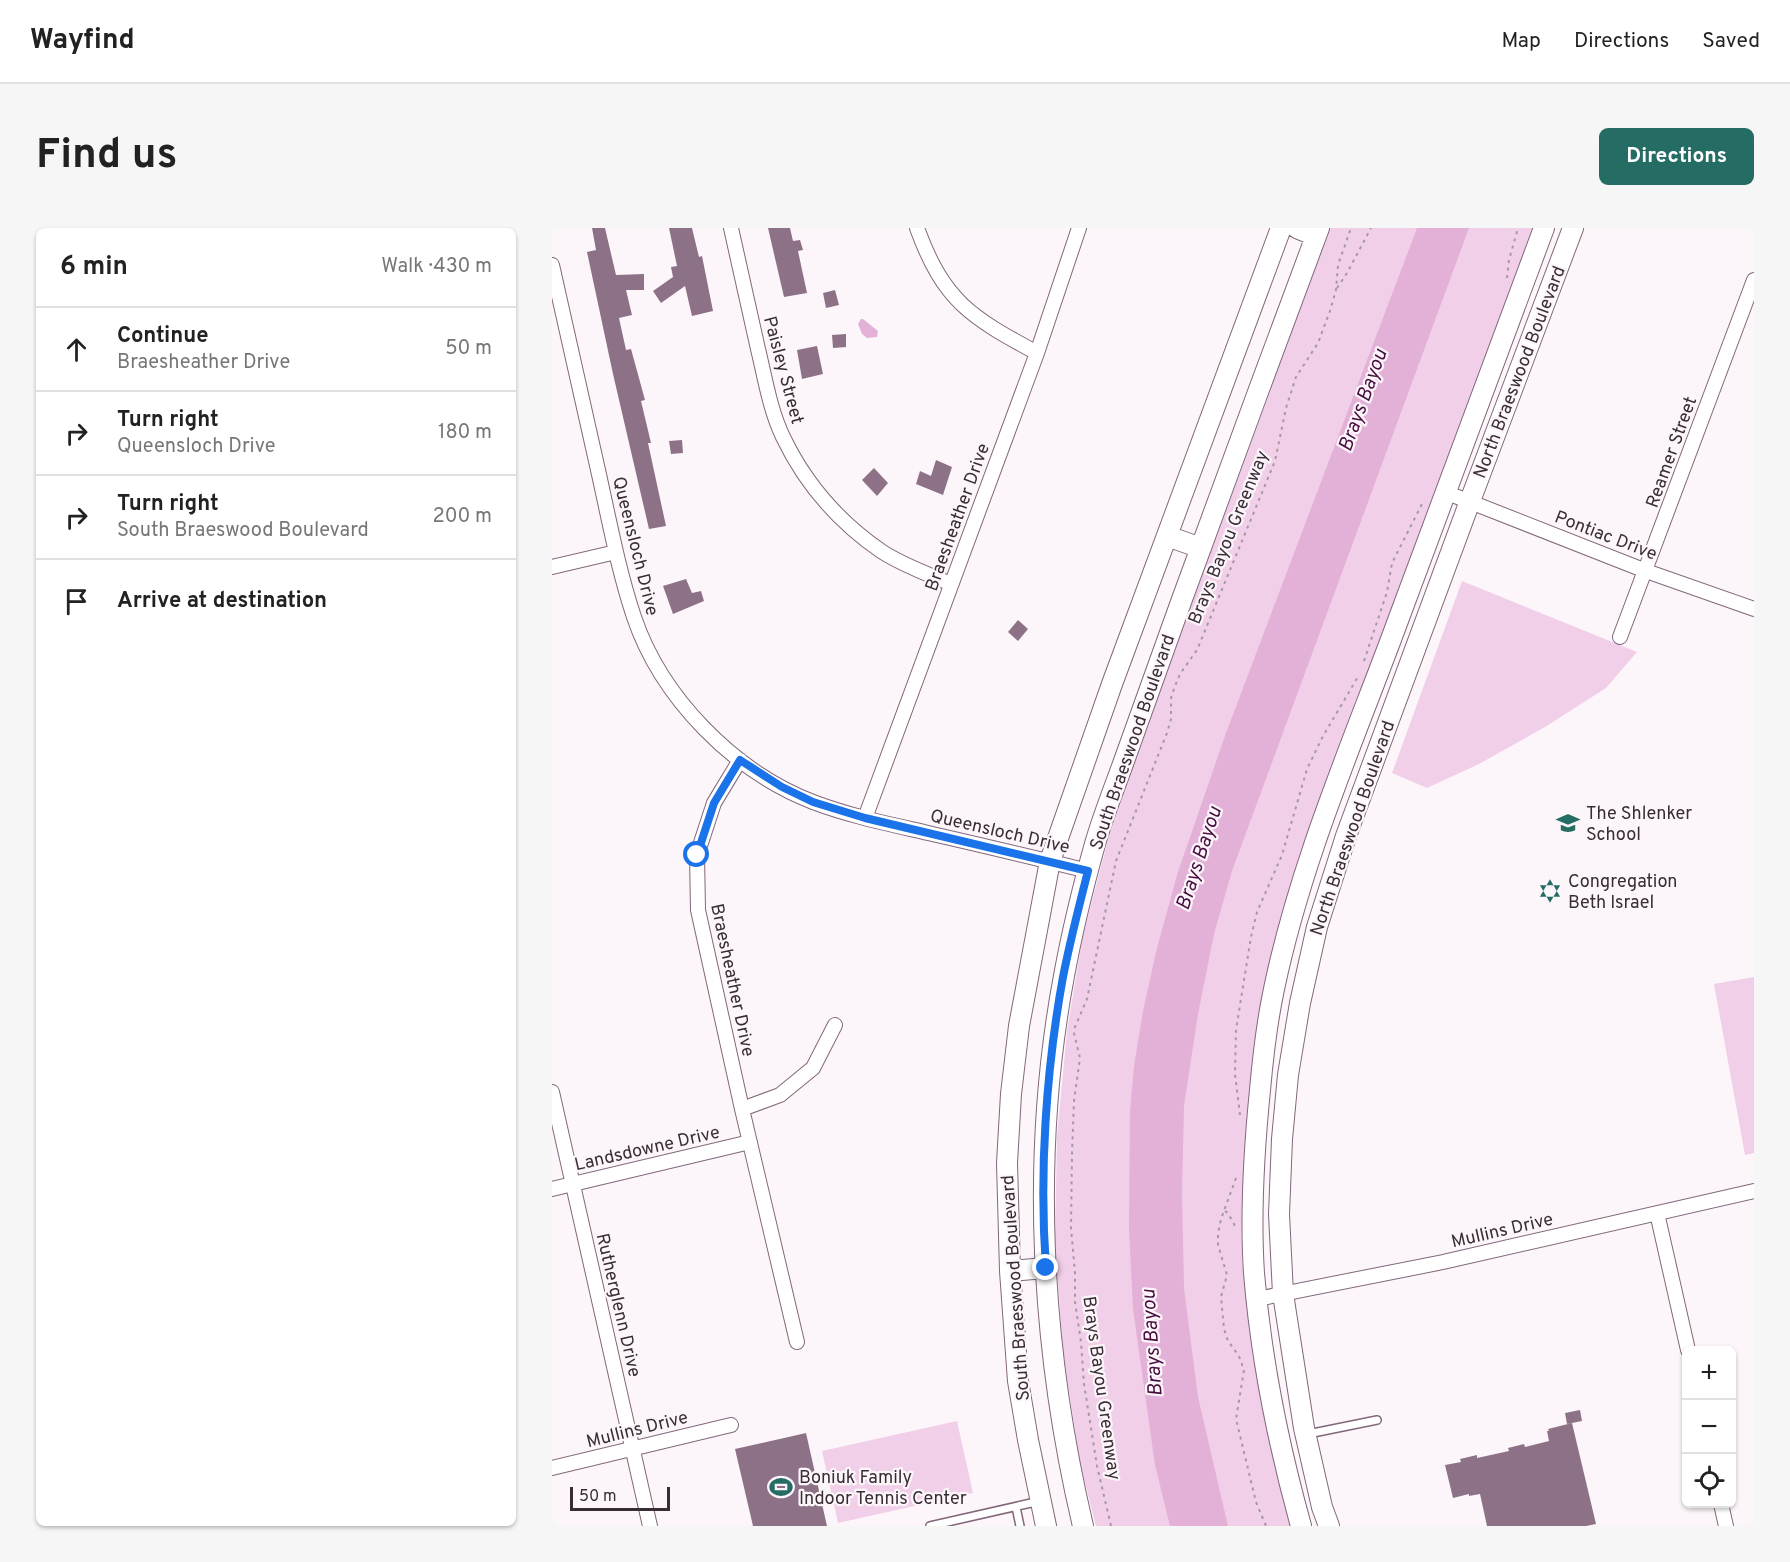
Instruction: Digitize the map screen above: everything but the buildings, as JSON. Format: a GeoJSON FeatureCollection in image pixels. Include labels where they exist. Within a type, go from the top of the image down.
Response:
{"type":"FeatureCollection","features":[{"type":"Feature","properties":{"kind":"main road","name":"South Braeswood Boulevard"},"geometry":{"type":"LineString","coordinates":[[1046,1526],[1018,1381],[1010,1271],[1007,1164],[1011,1094],[1019,1026],[1050,861],[1112,684],[1281,228]]}},
{"type":"Feature","properties":{"kind":"main road"},"geometry":{"type":"LineString","coordinates":[[1297,228],[1318,232]]}},
{"type":"Feature","properties":{"kind":"main road","name":"North Braeswood Boulevard"},"geometry":{"type":"LineString","coordinates":[[1301,1526],[1268,1389],[1254,1269],[1255,1154],[1259,1097],[1273,990],[1304,875],[1544,228]]}},
{"type":"Feature","properties":{"kind":"main road","name":"North Braeswood Boulevard"},"geometry":{"type":"LineString","coordinates":[[1329,1526],[1308,1444],[1282,1294],[1279,1215],[1282,1139],[1288,1075],[1300,1003],[1317,927],[1346,836],[1574,228]]}},
{"type":"Feature","properties":{"kind":"main road","name":"South Braeswood Boulevard"},"geometry":{"type":"LineString","coordinates":[[1083,1526],[1058,1401],[1046,1268],[1044,1210],[1050,1074],[1063,979],[1095,842],[1318,232]]}},
{"type":"Feature","properties":{"kind":"main road"},"geometry":{"type":"LineString","coordinates":[[1167,536],[1201,548]]}},
{"type":"Feature","properties":{"kind":"main road"},"geometry":{"type":"LineString","coordinates":[[1337,784],[1362,793]]}},
{"type":"Feature","properties":{"kind":"main road"},"geometry":{"type":"LineString","coordinates":[[1010,1271],[1046,1268]]}},
{"type":"Feature","properties":{"kind":"main road"},"geometry":{"type":"LineString","coordinates":[[1284,1461],[1308,1444]]}},
{"type":"Feature","properties":{"kind":"street","name":"Paisley Street"},"geometry":{"type":"LineString","coordinates":[[731,228],[770,400],[782,436],[800,467],[814,489],[855,531],[896,559],[951,584]]}},
{"type":"Feature","properties":{"kind":"street"},"geometry":{"type":"LineString","coordinates":[[917,228],[926,253],[957,302],[988,327],[1037,353]]}},
{"type":"Feature","properties":{"kind":"street","name":"Braesheather Drive"},"geometry":{"type":"LineString","coordinates":[[865,818],[1037,353],[1079,228]]}},
{"type":"Feature","properties":{"kind":"street","name":"Queensloch Drive"},"geometry":{"type":"LineString","coordinates":[[552,265],[616,552],[634,617],[653,662],[680,701],[707,731],[740,760],[782,787],[813,802],[865,818],[1088,871]]}},
{"type":"Feature","properties":{"kind":"street","name":"Reamer Street"},"geometry":{"type":"LineString","coordinates":[[1620,637],[1754,280]]}},
{"type":"Feature","properties":{"kind":"street","name":"Pontiac Drive"},"geometry":{"type":"LineString","coordinates":[[1445,492],[1646,571],[1754,609]]}},
{"type":"Feature","properties":{"kind":"street"},"geometry":{"type":"LineString","coordinates":[[552,567],[616,552]]}},
{"type":"Feature","properties":{"kind":"street","name":"Braesheather Drive"},"geometry":{"type":"LineString","coordinates":[[740,760],[714,803],[697,855],[698,910],[797,1342]]}},
{"type":"Feature","properties":{"kind":"street"},"geometry":{"type":"LineString","coordinates":[[742,1108],[780,1095],[813,1068],[836,1025]]}},
{"type":"Feature","properties":{"kind":"street","name":"Rutherglenn Drive"},"geometry":{"type":"LineString","coordinates":[[552,1092],[650,1526]]}},
{"type":"Feature","properties":{"kind":"street","name":"Landsdowne Drive"},"geometry":{"type":"LineString","coordinates":[[552,1189],[750,1142]]}},
{"type":"Feature","properties":{"kind":"street","name":"Mullins Drive"},"geometry":{"type":"LineString","coordinates":[[1257,1299],[1443,1262],[1754,1191]]}},
{"type":"Feature","properties":{"kind":"street"},"geometry":{"type":"LineString","coordinates":[[1657,1213],[1687,1346]]}},
{"type":"Feature","properties":{"kind":"street","name":"Mullins Drive"},"geometry":{"type":"LineString","coordinates":[[552,1468],[731,1425]]}},
{"type":"Feature","properties":{"kind":"street"},"geometry":{"type":"LineString","coordinates":[[1722,1508],[1726,1526]]}},
{"type":"Feature","properties":{"kind":"lane"},"geometry":{"type":"LineString","coordinates":[[1308,1444],[1377,1420]]}},
{"type":"Feature","properties":{"kind":"lane"},"geometry":{"type":"LineString","coordinates":[[930,1526],[1040,1501]]}},
{"type":"Feature","properties":{"kind":"lane"},"geometry":{"type":"LineString","coordinates":[[1016,1507],[1020,1526]]}},
{"type":"Feature","properties":{"kind":"path","name":"Brays Bayou Greenway"},"geometry":{"type":"LineString","coordinates":[[1111,1526],[1097,1466],[1084,1384],[1075,1302],[1071,1228],[1072,1154],[1074,1101],[1080,1058],[1074,1033],[1075,1027],[1087,999],[1116,861],[1167,732],[1171,718],[1171,698],[1180,674],[1197,650],[1275,461],[1286,408],[1296,377],[1318,343],[1336,290],[1338,265],[1351,228]]}},
{"type":"Feature","properties":{"kind":"path"},"geometry":{"type":"LineString","coordinates":[[1336,290],[1371,228]]}},
{"type":"Feature","properties":{"kind":"shaded area"},"geometry":{"type":"Polygon","coordinates":[[[1330,228],[1537,228],[1307,848],[1252,1077],[1244,1171],[1293,1526],[1096,1526],[1080,1463],[1063,1352],[1055,1239],[1057,1136],[1067,1031],[1083,935],[1108,840],[1139,748],[1330,228]]]}},
{"type":"Feature","properties":{"kind":"shaded area"},"geometry":{"type":"Polygon","coordinates":[[[1462,581],[1637,652],[1606,688],[1545,727],[1479,764],[1427,788],[1392,773],[1462,581]]]}},
{"type":"Feature","properties":{"kind":"shaded area"},"geometry":{"type":"Polygon","coordinates":[[[1754,977],[1754,1153],[1745,1155],[1714,984],[1754,977]]]}},
{"type":"Feature","properties":{"kind":"shaded area"},"geometry":{"type":"Polygon","coordinates":[[[957,1421],[973,1493],[838,1523],[822,1451],[957,1421]]]}},
{"type":"Feature","properties":{"kind":"water","name":"Brays Bayou"},"geometry":{"type":"Polygon","coordinates":[[[1417,228],[1469,228],[1232,871],[1214,934],[1198,1014],[1184,1106],[1182,1193],[1184,1288],[1198,1397],[1228,1526],[1170,1526],[1155,1465],[1133,1309],[1129,1230],[1130,1111],[1134,1066],[1143,1011],[1177,875],[1226,733],[1417,228]]]}},
{"type":"Feature","properties":{"kind":"water"},"geometry":{"type":"Polygon","coordinates":[[[861,319],[878,331],[877,337],[867,338],[862,334],[858,324],[861,319]]]}},
{"type":"Feature","properties":{"kind":"place","name":"The Shlenker School"},"geometry":{"type":"Point","coordinates":[1568,823]}},
{"type":"Feature","properties":{"kind":"place","name":"Congregation Beth Israel"},"geometry":{"type":"Point","coordinates":[1550,891]}},
{"type":"Feature","properties":{"kind":"place","name":"Boniuk Family Indoor Tennis Center"},"geometry":{"type":"Point","coordinates":[781,1487]}},
{"type":"Feature","properties":{"kind":"route"},"geometry":{"type":"LineString","coordinates":[[697,855],[714,803],[740,760],[782,787],[813,802],[865,818],[1088,871],[1063,979],[1050,1074],[1044,1210],[1046,1268]]}}]}
